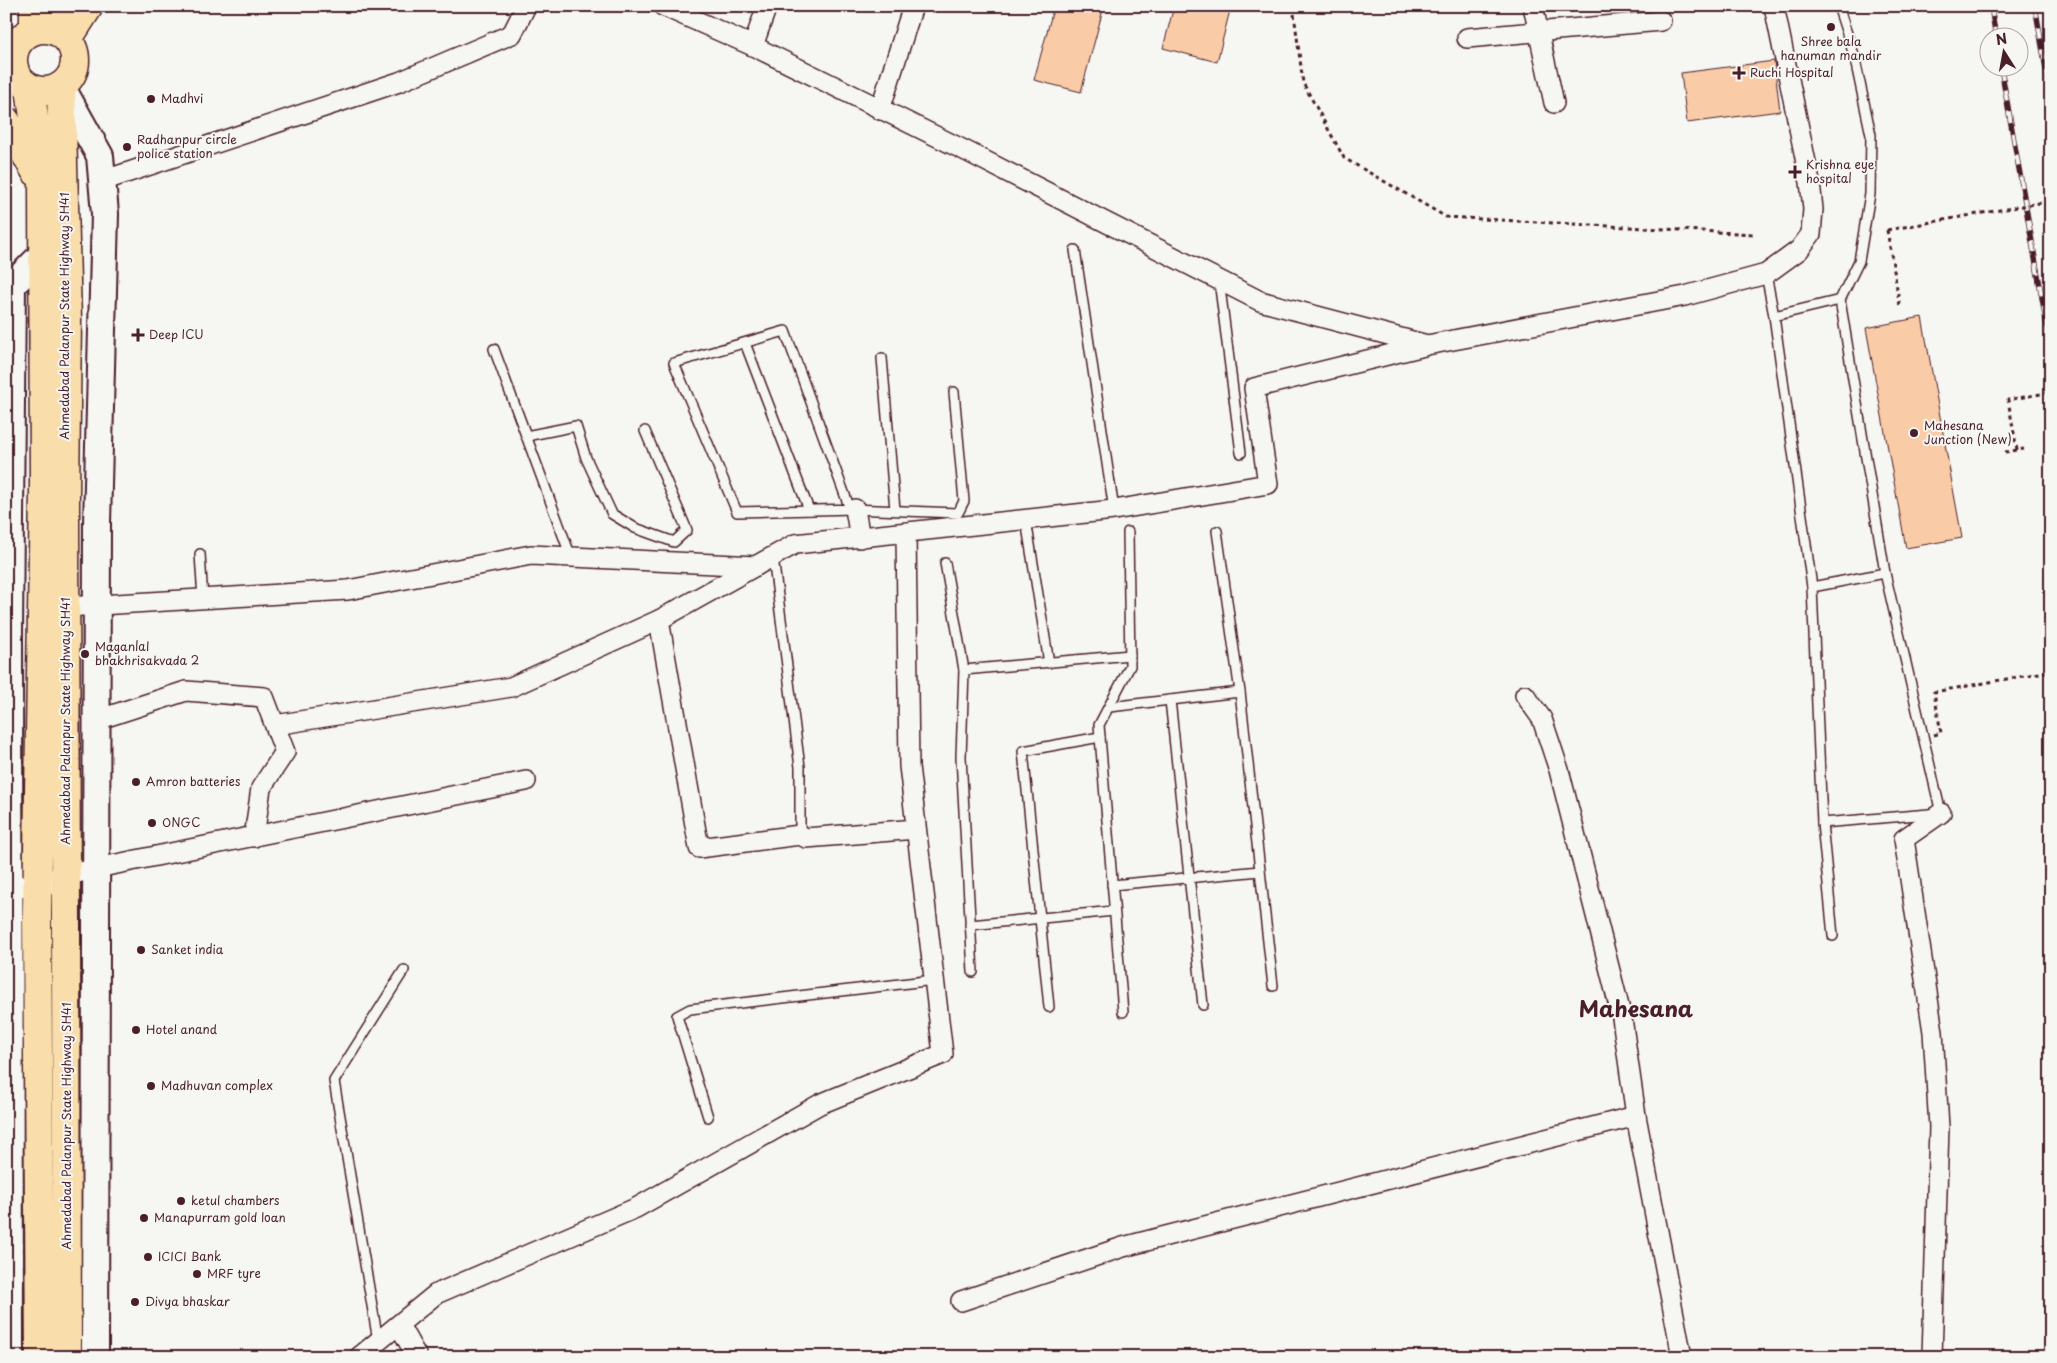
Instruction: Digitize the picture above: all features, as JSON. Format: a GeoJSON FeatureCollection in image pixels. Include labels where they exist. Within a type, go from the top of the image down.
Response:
{"type":"FeatureCollection","features":[{"type":"Feature","properties":{"kind":"main road"},"geometry":{"type":"LineString","coordinates":[[61,6],[64,36]]}},
{"type":"Feature","properties":{"kind":"main road"},"geometry":{"type":"LineString","coordinates":[[64,36],[89,6]]}},
{"type":"Feature","properties":{"kind":"main road"},"geometry":{"type":"LineString","coordinates":[[24,28],[52,30],[64,36],[73,48],[75,64],[69,78],[61,86],[40,91],[18,80],[13,56],[24,28]]}},
{"type":"Feature","properties":{"kind":"main road","name":"Ahmedabad Palanpur State Highway SH41"},"geometry":{"type":"LineString","coordinates":[[18,80],[43,184],[44,492],[37,884],[40,1357]]}},
{"type":"Feature","properties":{"kind":"main road","name":"Ahmedabad Palanpur State Highway SH41"},"geometry":{"type":"LineString","coordinates":[[61,86],[67,320],[67,1357]]}},
{"type":"Feature","properties":{"kind":"main road"},"geometry":{"type":"LineString","coordinates":[[6,121],[43,184]]}},
{"type":"Feature","properties":{"kind":"street"},"geometry":{"type":"LineString","coordinates":[[102,181],[398,82],[512,34],[526,6]]}},
{"type":"Feature","properties":{"kind":"street"},"geometry":{"type":"LineString","coordinates":[[663,6],[753,46],[968,152],[1260,301],[1427,345]]}},
{"type":"Feature","properties":{"kind":"street"},"geometry":{"type":"LineString","coordinates":[[753,46],[767,6]]}},
{"type":"Feature","properties":{"kind":"street"},"geometry":{"type":"LineString","coordinates":[[880,110],[912,6]]}},
{"type":"Feature","properties":{"kind":"street"},"geometry":{"type":"LineString","coordinates":[[1533,6],[1554,103]]}},
{"type":"Feature","properties":{"kind":"street"},"geometry":{"type":"LineString","coordinates":[[275,725],[511,687],[659,620],[796,544],[1114,510],[1268,484],[1254,388],[1427,345],[1685,296],[1766,274],[1799,250],[1811,234],[1813,209],[1810,182],[1774,6]]}},
{"type":"Feature","properties":{"kind":"street"},"geometry":{"type":"LineString","coordinates":[[1467,38],[1661,21]]}},
{"type":"Feature","properties":{"kind":"street"},"geometry":{"type":"LineString","coordinates":[[61,86],[100,156],[105,214],[97,523],[98,868],[95,1357]]}},
{"type":"Feature","properties":{"kind":"street"},"geometry":{"type":"LineString","coordinates":[[10,1357],[8,891],[9,334],[12,285],[43,254]]}},
{"type":"Feature","properties":{"kind":"street"},"geometry":{"type":"LineString","coordinates":[[855,509],[860,538]]}},
{"type":"Feature","properties":{"kind":"street"},"geometry":{"type":"LineString","coordinates":[[359,1357],[436,1294],[636,1208],[820,1104],[943,1054],[909,766],[906,533]]}},
{"type":"Feature","properties":{"kind":"street"},"geometry":{"type":"LineString","coordinates":[[66,607],[348,590],[531,555],[756,566]]}},
{"type":"Feature","properties":{"kind":"street"},"geometry":{"type":"LineString","coordinates":[[659,620],[699,848],[800,835],[806,838],[916,829]]}},
{"type":"Feature","properties":{"kind":"street"},"geometry":{"type":"LineString","coordinates":[[9,652],[41,649]]}},
{"type":"Feature","properties":{"kind":"street"},"geometry":{"type":"LineString","coordinates":[[97,720],[186,691],[264,697],[285,752],[261,788],[254,837]]}},
{"type":"Feature","properties":{"kind":"street"},"geometry":{"type":"LineString","coordinates":[[1524,695],[1542,719],[1559,770],[1622,1018],[1636,1116],[1682,1357]]}},
{"type":"Feature","properties":{"kind":"street"},"geometry":{"type":"LineString","coordinates":[[8,891],[98,868],[526,781]]}},
{"type":"Feature","properties":{"kind":"street"},"geometry":{"type":"LineString","coordinates":[[1932,1357],[1939,1127],[1933,1032],[1904,840],[1941,813]]}},
{"type":"Feature","properties":{"kind":"street"},"geometry":{"type":"LineString","coordinates":[[961,1301],[1123,1247],[1636,1116]]}},
{"type":"Feature","properties":{"kind":"street"},"geometry":{"type":"LineString","coordinates":[[399,1325],[417,1357]]}},
{"type":"Feature","properties":{"kind":"lane"},"geometry":{"type":"LineString","coordinates":[[1822,823],[1941,813],[1885,573],[1840,300],[1858,261],[1870,194],[1871,135],[1854,55],[1838,6]]}},
{"type":"Feature","properties":{"kind":"lane"},"geometry":{"type":"LineString","coordinates":[[1075,250],[1114,510]]}},
{"type":"Feature","properties":{"kind":"lane"},"geometry":{"type":"LineString","coordinates":[[1766,274],[1774,316],[1812,587],[1822,823],[1833,936]]}},
{"type":"Feature","properties":{"kind":"lane"},"geometry":{"type":"LineString","coordinates":[[1219,280],[1241,453]]}},
{"type":"Feature","properties":{"kind":"lane"},"geometry":{"type":"LineString","coordinates":[[1774,316],[1840,300]]}},
{"type":"Feature","properties":{"kind":"lane"},"geometry":{"type":"LineString","coordinates":[[855,509],[850,509],[785,332],[674,363],[737,512],[855,509],[958,512],[964,501],[954,392]]}},
{"type":"Feature","properties":{"kind":"lane"},"geometry":{"type":"LineString","coordinates":[[745,343],[809,510]]}},
{"type":"Feature","properties":{"kind":"lane"},"geometry":{"type":"LineString","coordinates":[[494,349],[571,557]]}},
{"type":"Feature","properties":{"kind":"lane"},"geometry":{"type":"LineString","coordinates":[[882,358],[895,510]]}},
{"type":"Feature","properties":{"kind":"lane"},"geometry":{"type":"LineString","coordinates":[[526,436],[576,426],[586,458],[612,514],[635,528],[674,542],[687,530],[645,430]]}},
{"type":"Feature","properties":{"kind":"lane"},"geometry":{"type":"LineString","coordinates":[[1026,520],[1048,663]]}},
{"type":"Feature","properties":{"kind":"lane"},"geometry":{"type":"LineString","coordinates":[[1217,531],[1240,692],[1273,986]]}},
{"type":"Feature","properties":{"kind":"lane"},"geometry":{"type":"LineString","coordinates":[[1123,1012],[1099,725],[1130,666],[1128,532]]}},
{"type":"Feature","properties":{"kind":"lane"},"geometry":{"type":"LineString","coordinates":[[200,554],[203,599]]}},
{"type":"Feature","properties":{"kind":"lane"},"geometry":{"type":"LineString","coordinates":[[773,557],[800,767],[800,835]]}},
{"type":"Feature","properties":{"kind":"lane"},"geometry":{"type":"LineString","coordinates":[[945,563],[964,670],[961,757],[973,972]]}},
{"type":"Feature","properties":{"kind":"lane"},"geometry":{"type":"LineString","coordinates":[[1812,587],[1885,573]]}},
{"type":"Feature","properties":{"kind":"lane"},"geometry":{"type":"LineString","coordinates":[[964,670],[1130,656]]}},
{"type":"Feature","properties":{"kind":"lane"},"geometry":{"type":"LineString","coordinates":[[1109,706],[1240,692]]}},
{"type":"Feature","properties":{"kind":"lane"},"geometry":{"type":"LineString","coordinates":[[1170,700],[1203,1005]]}},
{"type":"Feature","properties":{"kind":"lane"},"geometry":{"type":"LineString","coordinates":[[1048,1008],[1023,751],[1100,737]]}},
{"type":"Feature","properties":{"kind":"lane"},"geometry":{"type":"LineString","coordinates":[[1112,885],[1260,871]]}},
{"type":"Feature","properties":{"kind":"lane"},"geometry":{"type":"LineString","coordinates":[[970,925],[1114,911]]}},
{"type":"Feature","properties":{"kind":"lane"},"geometry":{"type":"LineString","coordinates":[[378,1342],[334,1081],[404,970]]}},
{"type":"Feature","properties":{"kind":"lane"},"geometry":{"type":"LineString","coordinates":[[708,1117],[677,1016],[690,1009],[934,980]]}},
{"type":"Feature","properties":{"kind":"path"},"geometry":{"type":"LineString","coordinates":[[1293,6],[1303,83],[1344,158],[1446,217],[1754,234]]}},
{"type":"Feature","properties":{"kind":"path"},"geometry":{"type":"LineString","coordinates":[[1900,306],[1887,230],[2051,201]]}},
{"type":"Feature","properties":{"kind":"path"},"geometry":{"type":"LineString","coordinates":[[2017,450],[2008,400],[2051,392]]}},
{"type":"Feature","properties":{"kind":"path"},"geometry":{"type":"LineString","coordinates":[[2005,452],[2024,449]]}},
{"type":"Feature","properties":{"kind":"path"},"geometry":{"type":"LineString","coordinates":[[1941,733],[1934,692],[2051,671]]}},
{"type":"Feature","properties":{"kind":"building"},"geometry":{"type":"Polygon","coordinates":[[[1054,6],[1104,6],[1081,92],[1034,80],[1054,6]]]}},
{"type":"Feature","properties":{"kind":"building"},"geometry":{"type":"Polygon","coordinates":[[[1174,6],[1231,6],[1217,62],[1163,48],[1174,6]]]}},
{"type":"Feature","properties":{"kind":"building"},"geometry":{"type":"Polygon","coordinates":[[[1774,61],[1780,111],[1687,123],[1681,73],[1774,61]]]}},
{"type":"Feature","properties":{"kind":"building","name":"Mahesana Junction (New)"},"geometry":{"type":"Polygon","coordinates":[[[1922,317],[1962,538],[1906,548],[1866,328],[1922,317]]]}},
{"type":"Feature","properties":{"kind":"railway"},"geometry":{"type":"LineString","coordinates":[[1991,6],[1994,28]]}},
{"type":"Feature","properties":{"kind":"railway"},"geometry":{"type":"LineString","coordinates":[[2035,6],[2051,97]]}},
{"type":"Feature","properties":{"kind":"railway"},"geometry":{"type":"LineString","coordinates":[[2003,78],[2051,348]]}},
{"type":"Feature","properties":{"kind":"place","name":"Shree bala hanuman mandir"},"geometry":{"type":"Point","coordinates":[1831,27]}},
{"type":"Feature","properties":{"kind":"place","name":"Ruchi Hospital"},"geometry":{"type":"Point","coordinates":[1739,73]}},
{"type":"Feature","properties":{"kind":"place","name":"Madhvi"},"geometry":{"type":"Point","coordinates":[151,99]}},
{"type":"Feature","properties":{"kind":"place","name":"Radhanpur circle police station"},"geometry":{"type":"Point","coordinates":[127,147]}},
{"type":"Feature","properties":{"kind":"place","name":"Krishna eye hospital"},"geometry":{"type":"Point","coordinates":[1795,172]}},
{"type":"Feature","properties":{"kind":"place","name":"Deep ICU"},"geometry":{"type":"Point","coordinates":[138,335]}},
{"type":"Feature","properties":{"kind":"place","name":"Mahesana Junction (New)"},"geometry":{"type":"Point","coordinates":[1914,433]}},
{"type":"Feature","properties":{"kind":"place","name":"Maganlal bhakhrisakvada 2"},"geometry":{"type":"Point","coordinates":[85,654]}},
{"type":"Feature","properties":{"kind":"place","name":"Amron batteries"},"geometry":{"type":"Point","coordinates":[136,782]}},
{"type":"Feature","properties":{"kind":"place","name":"ONGC"},"geometry":{"type":"Point","coordinates":[152,823]}},
{"type":"Feature","properties":{"kind":"place","name":"Sanket india"},"geometry":{"type":"Point","coordinates":[141,950]}},
{"type":"Feature","properties":{"kind":"place","name":"Hotel anand"},"geometry":{"type":"Point","coordinates":[136,1030]}},
{"type":"Feature","properties":{"kind":"place","name":"Madhuvan complex"},"geometry":{"type":"Point","coordinates":[151,1086]}},
{"type":"Feature","properties":{"kind":"place","name":"ketul chambers"},"geometry":{"type":"Point","coordinates":[181,1201]}},
{"type":"Feature","properties":{"kind":"place","name":"Manapurram gold loan"},"geometry":{"type":"Point","coordinates":[144,1218]}},
{"type":"Feature","properties":{"kind":"place","name":"ICICI Bank"},"geometry":{"type":"Point","coordinates":[148,1257]}},
{"type":"Feature","properties":{"kind":"place","name":"MRF tyre"},"geometry":{"type":"Point","coordinates":[197,1274]}},
{"type":"Feature","properties":{"kind":"place","name":"Divya bhaskar"},"geometry":{"type":"Point","coordinates":[135,1302]}},
{"type":"Feature","properties":{"kind":"district","name":"Mahesana"},"geometry":{"type":"Point","coordinates":[1636,1009]}}]}
